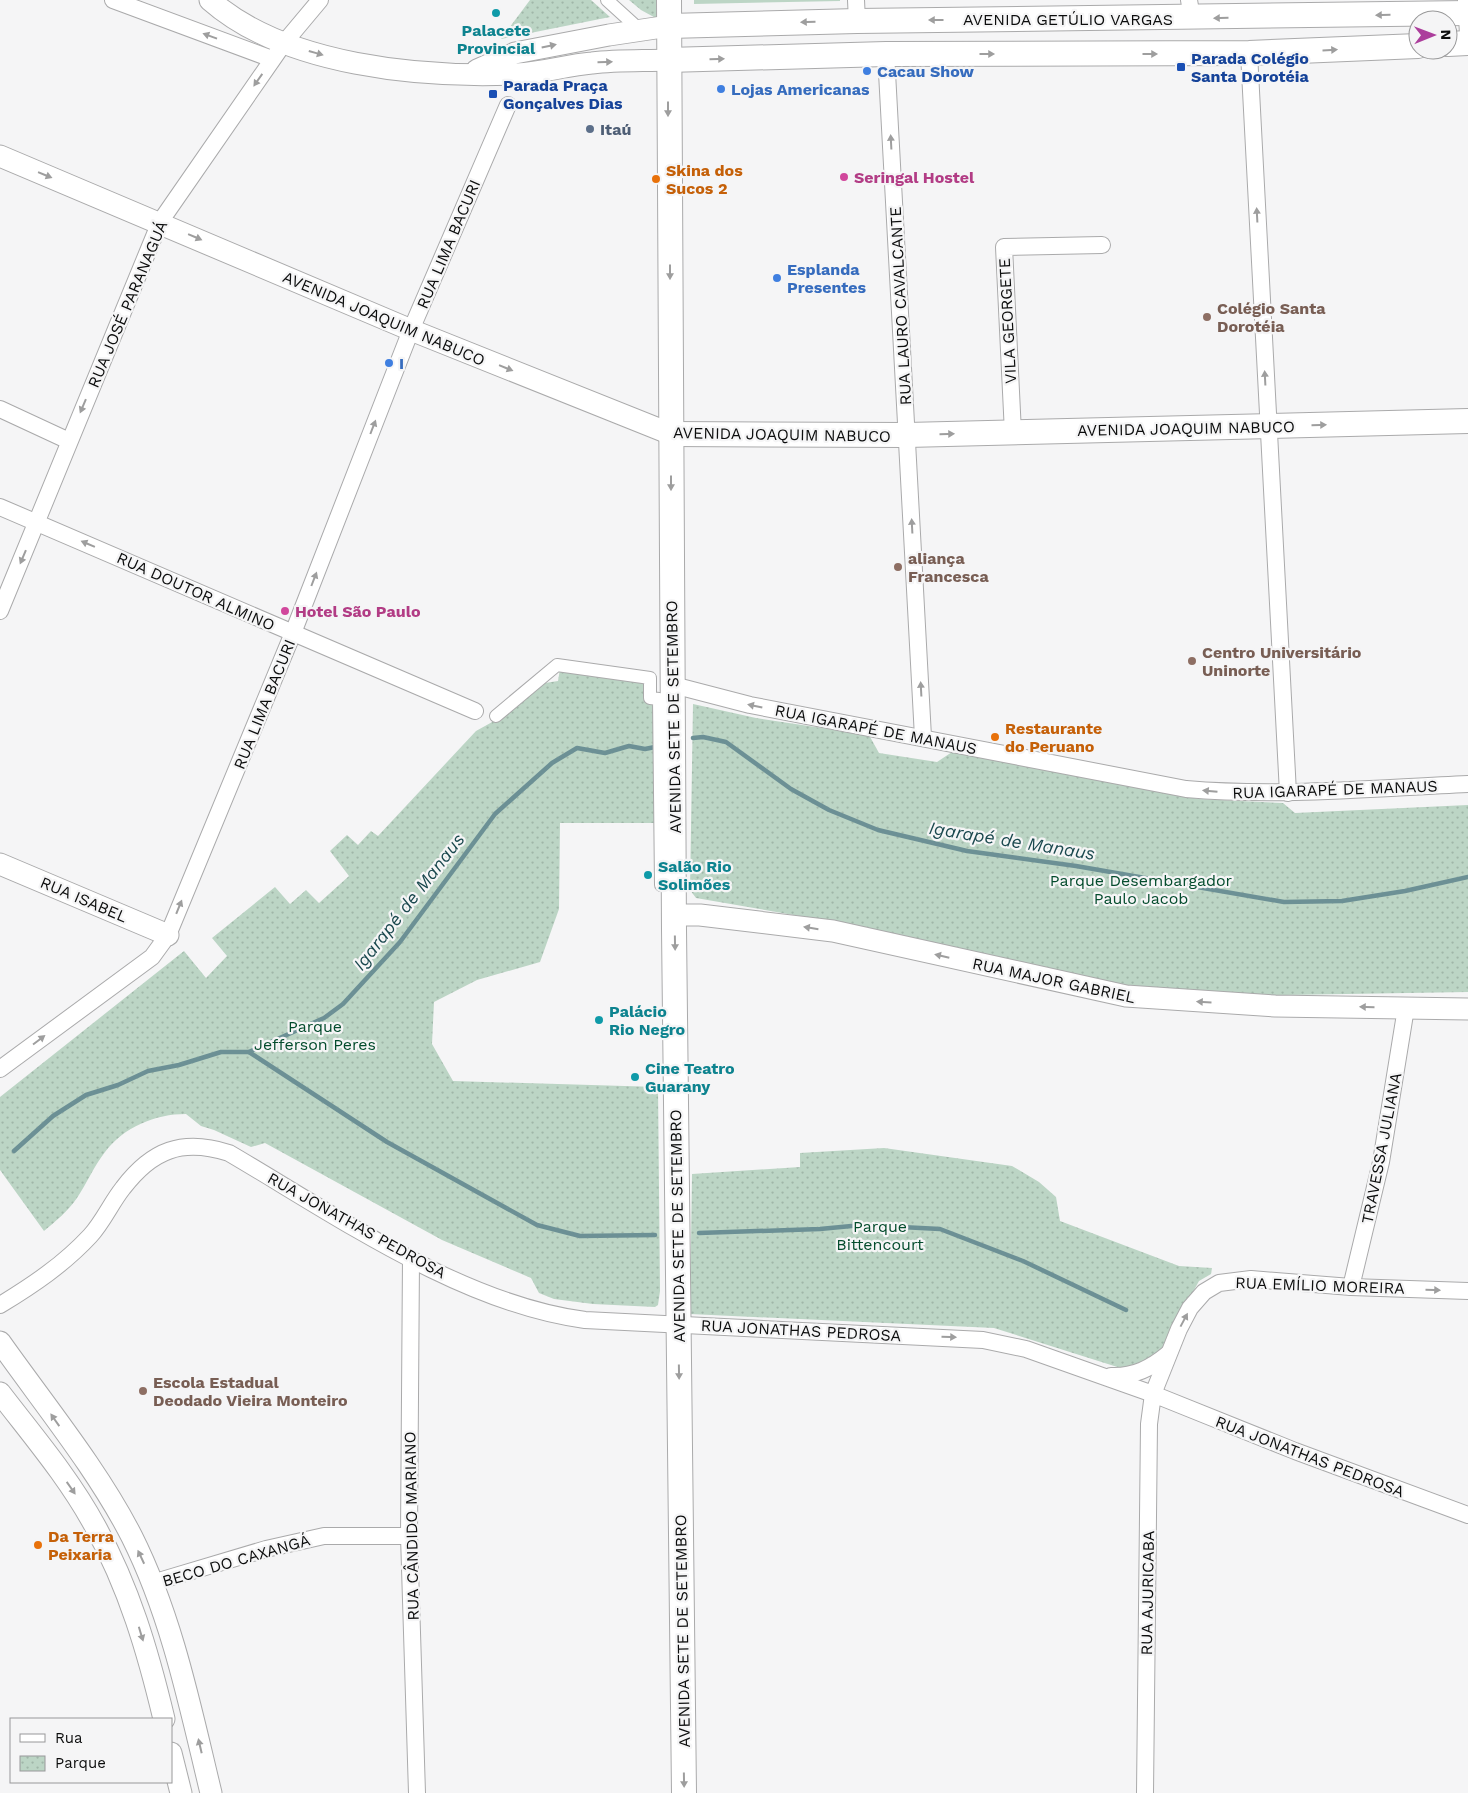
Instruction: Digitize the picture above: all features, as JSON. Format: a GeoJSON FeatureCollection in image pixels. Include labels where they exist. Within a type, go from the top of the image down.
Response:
{"type":"FeatureCollection","features":[{"type":"Feature","properties":{"kind":"main road","name":"AVENIDA SETE DE SETEMBRO"},"geometry":{"type":"LineString","coordinates":[[669,0],[678,1324],[684,1793]]}},
{"type":"Feature","properties":{"kind":"main road","name":"AVENIDA GETÚLIO VARGAS"},"geometry":{"type":"LineString","coordinates":[[669,26],[856,10],[1190,9],[1467,15]]}},
{"type":"Feature","properties":{"kind":"main road"},"geometry":{"type":"LineString","coordinates":[[668,60],[886,54],[1249,53],[1408,46]]}},
{"type":"Feature","properties":{"kind":"main road","name":"AVENIDA JOAQUIM NABUCO"},"geometry":{"type":"LineString","coordinates":[[671,434],[907,435],[1468,421]]}},
{"type":"Feature","properties":{"kind":"street"},"geometry":{"type":"LineString","coordinates":[[113,0],[278,51],[393,69],[519,74],[592,63],[668,60]]}},
{"type":"Feature","properties":{"kind":"street"},"geometry":{"type":"LineString","coordinates":[[210,0],[278,51]]}},
{"type":"Feature","properties":{"kind":"street","name":"RUA JOSÉ PARANAGUÁ"},"geometry":{"type":"LineString","coordinates":[[0,611],[160,222],[278,51],[320,0]]}},
{"type":"Feature","properties":{"kind":"street"},"geometry":{"type":"LineString","coordinates":[[607,0],[640,30]]}},
{"type":"Feature","properties":{"kind":"street"},"geometry":{"type":"LineString","coordinates":[[470,73],[515,53],[669,26]]}},
{"type":"Feature","properties":{"kind":"street"},"geometry":{"type":"LineString","coordinates":[[1249,53],[1267,426],[1288,793]]}},
{"type":"Feature","properties":{"kind":"street","name":"RUA LAURO CAVALCANTE"},"geometry":{"type":"LineString","coordinates":[[886,54],[923,737]]}},
{"type":"Feature","properties":{"kind":"street","name":"RUA LIMA BACURI"},"geometry":{"type":"LineString","coordinates":[[0,1069],[152,957],[168,935],[293,633],[411,330],[508,105]]}},
{"type":"Feature","properties":{"kind":"street","name":"AVENIDA JOAQUIM NABUCO"},"geometry":{"type":"LineString","coordinates":[[0,156],[160,222],[411,330],[671,434]]}},
{"type":"Feature","properties":{"kind":"street","name":"VILA GEORGETE"},"geometry":{"type":"LineString","coordinates":[[1013,433],[1004,247],[1102,245]]}},
{"type":"Feature","properties":{"kind":"street"},"geometry":{"type":"LineString","coordinates":[[0,409],[69,441]]}},
{"type":"Feature","properties":{"kind":"street","name":"RUA DOUTOR ALMINO"},"geometry":{"type":"LineString","coordinates":[[0,507],[475,711]]}},
{"type":"Feature","properties":{"kind":"street"},"geometry":{"type":"LineString","coordinates":[[496,716],[557,665],[650,678],[650,698],[659,699],[661,885]]}},
{"type":"Feature","properties":{"kind":"street","name":"RUA IGARAPÉ DE MANAUS"},"geometry":{"type":"LineString","coordinates":[[673,685],[750,705],[1186,789],[1238,794],[1468,784]]}},
{"type":"Feature","properties":{"kind":"street","name":"RUA ISABEL"},"geometry":{"type":"LineString","coordinates":[[0,864],[168,935]]}},
{"type":"Feature","properties":{"kind":"street","name":"RUA MAJOR GABRIEL"},"geometry":{"type":"LineString","coordinates":[[675,915],[700,914],[833,932],[1126,996],[1275,1006],[1468,1009]]}},
{"type":"Feature","properties":{"kind":"street","name":"TRAVESSA JULIANA"},"geometry":{"type":"LineString","coordinates":[[1351,1287],[1381,1162],[1406,1008]]}},
{"type":"Feature","properties":{"kind":"street","name":"RUA JONATHAS PEDROSA"},"geometry":{"type":"LineString","coordinates":[[0,1305],[53,1270],[76,1250],[92,1234],[122,1189],[152,1158],[188,1146],[208,1147],[229,1153],[411,1258],[485,1293],[534,1311],[585,1320],[983,1340],[1019,1347],[1151,1393],[1295,1452],[1468,1515]]}},
{"type":"Feature","properties":{"kind":"street","name":"RUA CÂNDIDO MARIANO"},"geometry":{"type":"LineString","coordinates":[[411,1258],[409,1536],[417,1793]]}},
{"type":"Feature","properties":{"kind":"street","name":"RUA EMÍLIO MOREIRA"},"geometry":{"type":"LineString","coordinates":[[1151,1393],[1190,1308],[1204,1292],[1218,1283],[1251,1279],[1351,1287],[1468,1291]]}},
{"type":"Feature","properties":{"kind":"street"},"geometry":{"type":"LineString","coordinates":[[0,1342],[117,1510],[152,1583],[172,1638],[211,1793]]}},
{"type":"Feature","properties":{"kind":"street","name":"RUA JONATHAS PEDROSA"},"geometry":{"type":"LineString","coordinates":[[1101,1375],[1121,1376],[1138,1373],[1154,1366],[1170,1352]]}},
{"type":"Feature","properties":{"kind":"street"},"geometry":{"type":"LineString","coordinates":[[0,1393],[54,1464],[95,1526],[126,1590],[157,1689],[164,1718]]}},
{"type":"Feature","properties":{"kind":"street","name":"RUA AJURICABA"},"geometry":{"type":"LineString","coordinates":[[1145,1793],[1148,1424],[1151,1393]]}},
{"type":"Feature","properties":{"kind":"street","name":"BECO DO CAXANGÁ"},"geometry":{"type":"LineString","coordinates":[[152,1583],[266,1549],[324,1536],[409,1536]]}},
{"type":"Feature","properties":{"kind":"street"},"geometry":{"type":"LineString","coordinates":[[157,1689],[184,1682]]}},
{"type":"Feature","properties":{"kind":"street"},"geometry":{"type":"LineString","coordinates":[[172,1757],[180,1793]]}},
{"type":"Feature","properties":{"kind":"green space"},"geometry":{"type":"Polygon","coordinates":[[[530,0],[591,0],[610,17],[501,39],[530,0]]]}},
{"type":"Feature","properties":{"kind":"green space"},"geometry":{"type":"Polygon","coordinates":[[[629,0],[663,0],[663,22],[641,10],[629,0]]]}},
{"type":"Feature","properties":{"kind":"green space"},"geometry":{"type":"Polygon","coordinates":[[[694,0],[840,0],[840,1],[694,4],[694,0]]]}},
{"type":"Feature","properties":{"kind":"green space","name":"Parque Jefferson Peres"},"geometry":{"type":"Polygon","coordinates":[[[560,669],[646,679],[656,703],[655,823],[560,823],[559,909],[540,962],[477,980],[434,1002],[432,1044],[453,1081],[658,1087],[660,1291],[658,1305],[655,1307],[593,1304],[554,1299],[539,1293],[531,1278],[442,1240],[265,1143],[251,1147],[201,1126],[186,1114],[152,1119],[121,1136],[101,1157],[73,1203],[62,1216],[44,1231],[0,1170],[0,1097],[184,951],[206,978],[227,956],[212,938],[275,887],[290,904],[306,890],[319,903],[349,876],[330,851],[347,835],[358,845],[371,831],[378,836],[476,731],[503,716],[545,683],[558,681],[560,669]]]}},
{"type":"Feature","properties":{"kind":"green space","name":"Parque Desembargador Paulo Jacob"},"geometry":{"type":"Polygon","coordinates":[[[693,704],[756,718],[869,735],[879,753],[937,762],[952,752],[1199,799],[1283,803],[1295,813],[1468,805],[1468,992],[1218,996],[1125,987],[822,920],[696,898],[690,890],[693,704]]]}},
{"type":"Feature","properties":{"kind":"green space","name":"Parque Bittencourt"},"geometry":{"type":"Polygon","coordinates":[[[884,1148],[1012,1166],[1039,1182],[1056,1197],[1060,1221],[1179,1266],[1212,1268],[1211,1274],[1199,1281],[1160,1352],[1130,1371],[994,1328],[690,1314],[692,1174],[800,1167],[800,1153],[884,1148]]]}},
{"type":"Feature","properties":{"kind":"waterway","name":"Igarapé de Manaus"},"geometry":{"type":"LineString","coordinates":[[693,738],[703,737],[726,742],[791,789],[829,810],[878,830],[967,851],[1076,866],[1284,902],[1342,901],[1405,891],[1468,877]]}},
{"type":"Feature","properties":{"kind":"waterway","name":"Igarapé de Manaus"},"geometry":{"type":"LineString","coordinates":[[14,1151],[53,1116],[86,1095],[118,1085],[148,1071],[179,1065],[221,1052],[249,1052],[324,1018],[343,1004],[400,942],[495,814],[552,763],[577,748],[605,753],[629,746],[645,749],[655,747]]}},
{"type":"Feature","properties":{"kind":"waterway"},"geometry":{"type":"LineString","coordinates":[[249,1052],[387,1142],[537,1225],[580,1236],[655,1235]]}},
{"type":"Feature","properties":{"kind":"waterway"},"geometry":{"type":"LineString","coordinates":[[699,1233],[820,1229],[862,1225],[940,1229],[1023,1261],[1126,1310]]}},
{"type":"Feature","properties":{"kind":"place","name":"Palacete Provincial"},"geometry":{"type":"Point","coordinates":[496,13]}},
{"type":"Feature","properties":{"kind":"place","name":"Parada Colégio Santa Dorotéia"},"geometry":{"type":"Point","coordinates":[1181,67]}},
{"type":"Feature","properties":{"kind":"place","name":"Cacau Show"},"geometry":{"type":"Point","coordinates":[867,71]}},
{"type":"Feature","properties":{"kind":"place","name":"Lojas Americanas"},"geometry":{"type":"Point","coordinates":[721,89]}},
{"type":"Feature","properties":{"kind":"place","name":"Parada Praça Gonçalves Dias"},"geometry":{"type":"Point","coordinates":[493,94]}},
{"type":"Feature","properties":{"kind":"place","name":"Itaú"},"geometry":{"type":"Point","coordinates":[590,129]}},
{"type":"Feature","properties":{"kind":"place","name":"Seringal Hostel"},"geometry":{"type":"Point","coordinates":[844,177]}},
{"type":"Feature","properties":{"kind":"place","name":"Skina dos Sucos 2"},"geometry":{"type":"Point","coordinates":[656,179]}},
{"type":"Feature","properties":{"kind":"place","name":"Esplanda Presentes"},"geometry":{"type":"Point","coordinates":[777,278]}},
{"type":"Feature","properties":{"kind":"place","name":"Colégio Santa Dorotéia"},"geometry":{"type":"Point","coordinates":[1207,317]}},
{"type":"Feature","properties":{"kind":"place","name":"I"},"geometry":{"type":"Point","coordinates":[389,363]}},
{"type":"Feature","properties":{"kind":"place","name":"aliança Francesca"},"geometry":{"type":"Point","coordinates":[898,567]}},
{"type":"Feature","properties":{"kind":"place","name":"Hotel São Paulo"},"geometry":{"type":"Point","coordinates":[285,611]}},
{"type":"Feature","properties":{"kind":"place","name":"Centro Universitário Uninorte"},"geometry":{"type":"Point","coordinates":[1192,661]}},
{"type":"Feature","properties":{"kind":"place","name":"Restaurante do Peruano"},"geometry":{"type":"Point","coordinates":[995,737]}},
{"type":"Feature","properties":{"kind":"place","name":"Salão Rio Solimões"},"geometry":{"type":"Point","coordinates":[648,875]}},
{"type":"Feature","properties":{"kind":"place","name":"Palácio Rio Negro"},"geometry":{"type":"Point","coordinates":[599,1020]}},
{"type":"Feature","properties":{"kind":"place","name":"Cine Teatro Guarany"},"geometry":{"type":"Point","coordinates":[635,1077]}},
{"type":"Feature","properties":{"kind":"place","name":"Escola Estadual Deodado Vieira Monteiro"},"geometry":{"type":"Point","coordinates":[143,1391]}},
{"type":"Feature","properties":{"kind":"place","name":"Da Terra Peixaria"},"geometry":{"type":"Point","coordinates":[38,1545]}}]}
